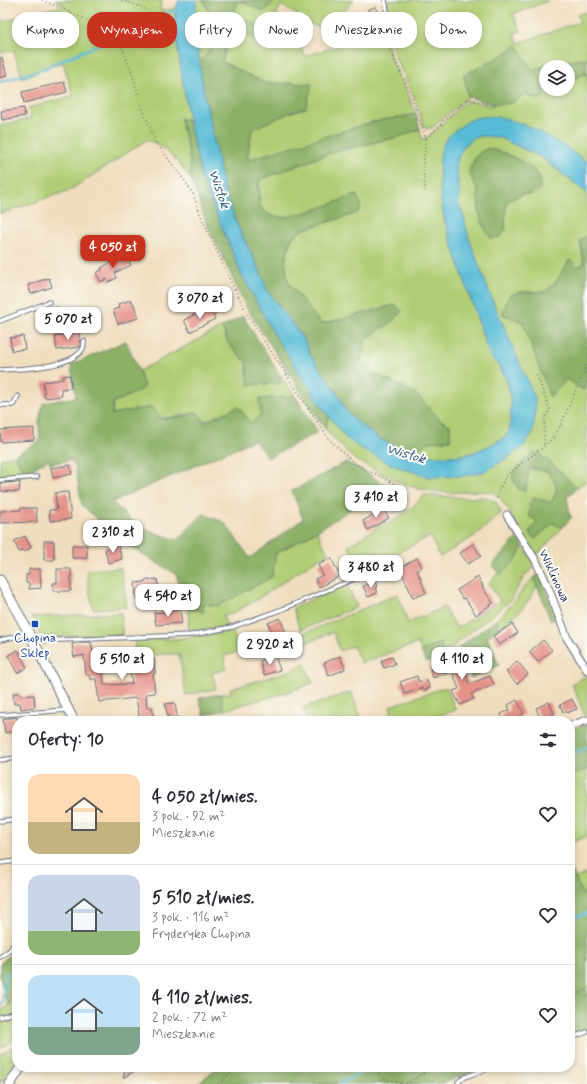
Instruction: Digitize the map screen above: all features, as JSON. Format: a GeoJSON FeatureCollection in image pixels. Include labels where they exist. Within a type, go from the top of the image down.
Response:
{"type":"FeatureCollection","features":[{"type":"Feature","properties":{"kind":"street","name":"Wiklinowa"},"geometry":{"type":"LineString","coordinates":[[507,515],[536,561],[548,586],[567,638],[587,670]]}},
{"type":"Feature","properties":{"kind":"street"},"geometry":{"type":"LineString","coordinates":[[0,580],[72,716]]}},
{"type":"Feature","properties":{"kind":"street"},"geometry":{"type":"LineString","coordinates":[[575,724],[587,720]]}},
{"type":"Feature","properties":{"kind":"street"},"geometry":{"type":"LineString","coordinates":[[10,1084],[18,1072]]}},
{"type":"Feature","properties":{"kind":"lane"},"geometry":{"type":"LineString","coordinates":[[385,0],[387,12]]}},
{"type":"Feature","properties":{"kind":"lane"},"geometry":{"type":"LineString","coordinates":[[0,321],[49,302]]}},
{"type":"Feature","properties":{"kind":"lane"},"geometry":{"type":"LineString","coordinates":[[0,370],[44,366],[65,361],[78,354],[83,349],[84,341]]}},
{"type":"Feature","properties":{"kind":"lane"},"geometry":{"type":"LineString","coordinates":[[0,404],[13,405],[18,396]]}},
{"type":"Feature","properties":{"kind":"lane"},"geometry":{"type":"LineString","coordinates":[[0,480],[38,477]]}},
{"type":"Feature","properties":{"kind":"lane"},"geometry":{"type":"LineString","coordinates":[[0,640],[31,637],[192,635],[232,627],[283,609],[375,570]]}},
{"type":"Feature","properties":{"kind":"lane"},"geometry":{"type":"LineString","coordinates":[[0,715],[69,710]]}},
{"type":"Feature","properties":{"kind":"lane"},"geometry":{"type":"LineString","coordinates":[[0,760],[12,759]]}},
{"type":"Feature","properties":{"kind":"lane"},"geometry":{"type":"LineString","coordinates":[[0,821],[12,820]]}},
{"type":"Feature","properties":{"kind":"lane"},"geometry":{"type":"LineString","coordinates":[[0,863],[12,862]]}},
{"type":"Feature","properties":{"kind":"lane"},"geometry":{"type":"LineString","coordinates":[[0,957],[12,947]]}},
{"type":"Feature","properties":{"kind":"lane"},"geometry":{"type":"LineString","coordinates":[[0,1017],[12,1013]]}},
{"type":"Feature","properties":{"kind":"lane"},"geometry":{"type":"LineString","coordinates":[[575,1036],[587,1032]]}},
{"type":"Feature","properties":{"kind":"lane"},"geometry":{"type":"LineString","coordinates":[[458,1084],[458,1082],[465,1077],[478,1072]]}},
{"type":"Feature","properties":{"kind":"path"},"geometry":{"type":"LineString","coordinates":[[42,0],[112,30],[123,50],[132,73],[142,107],[155,141],[193,194],[203,221],[228,276],[251,321],[328,438],[355,464],[399,486]]}},
{"type":"Feature","properties":{"kind":"path"},"geometry":{"type":"LineString","coordinates":[[122,0],[146,9]]}},
{"type":"Feature","properties":{"kind":"path"},"geometry":{"type":"LineString","coordinates":[[390,48],[410,92],[426,138],[423,168],[425,191]]}},
{"type":"Feature","properties":{"kind":"path"},"geometry":{"type":"LineString","coordinates":[[426,138],[468,99],[490,104]]}},
{"type":"Feature","properties":{"kind":"path"},"geometry":{"type":"LineString","coordinates":[[497,498],[500,487],[507,475],[553,438],[560,427],[587,364]]}},
{"type":"Feature","properties":{"kind":"path"},"geometry":{"type":"LineString","coordinates":[[537,375],[550,410],[545,418],[544,446]]}},
{"type":"Feature","properties":{"kind":"path"},"geometry":{"type":"LineString","coordinates":[[575,994],[587,990]]}},
{"type":"Feature","properties":{"kind":"path"},"geometry":{"type":"LineString","coordinates":[[218,1084],[231,1072]]}},
{"type":"Feature","properties":{"kind":"path"},"geometry":{"type":"LineString","coordinates":[[378,1072],[381,1077],[403,1084]]}},
{"type":"Feature","properties":{"kind":"path"},"geometry":{"type":"LineString","coordinates":[[406,1084],[425,1072]]}},
{"type":"Feature","properties":{"kind":"green space"},"geometry":{"type":"Polygon","coordinates":[[[55,0],[162,0],[160,11],[176,8],[176,12],[87,12],[87,48],[177,48],[177,44],[189,121],[180,118],[189,153],[191,179],[167,151],[161,146],[147,140],[70,190],[0,214],[0,126],[31,118],[28,108],[73,96],[63,62],[22,78],[14,50],[0,53],[0,22],[12,19],[12,48],[79,48],[79,12],[38,12],[65,5],[55,0]]]}},
{"type":"Feature","properties":{"kind":"green space"},"geometry":{"type":"Polygon","coordinates":[[[196,0],[204,0],[209,12],[196,12],[196,0]]]}},
{"type":"Feature","properties":{"kind":"green space"},"geometry":{"type":"Polygon","coordinates":[[[204,0],[238,0],[235,12],[209,12],[204,0]]]}},
{"type":"Feature","properties":{"kind":"green space"},"geometry":{"type":"Polygon","coordinates":[[[238,0],[264,12],[254,12],[254,24],[246,20],[246,12],[235,12],[238,0]]]}},
{"type":"Feature","properties":{"kind":"green space"},"geometry":{"type":"Polygon","coordinates":[[[239,0],[274,0],[264,12],[239,0]]]}},
{"type":"Feature","properties":{"kind":"green space"},"geometry":{"type":"Polygon","coordinates":[[[274,0],[354,0],[343,12],[321,12],[321,26],[319,27],[313,25],[313,12],[292,12],[281,5],[278,12],[264,12],[274,0]]]}},
{"type":"Feature","properties":{"kind":"green space"},"geometry":{"type":"Polygon","coordinates":[[[387,0],[547,0],[548,1],[513,14],[521,31],[514,34],[518,43],[580,22],[577,14],[587,12],[587,58],[575,60],[539,60],[539,68],[532,69],[517,45],[503,55],[464,75],[468,97],[432,128],[426,129],[414,96],[393,53],[393,48],[417,48],[417,12],[389,12],[387,0]]]}},
{"type":"Feature","properties":{"kind":"green space"},"geometry":{"type":"Polygon","coordinates":[[[246,20],[254,24],[254,39],[246,34],[246,20]]]}},
{"type":"Feature","properties":{"kind":"green space"},"geometry":{"type":"Polygon","coordinates":[[[246,34],[254,39],[254,48],[302,48],[304,56],[333,48],[389,48],[390,57],[416,114],[373,122],[247,161],[252,129],[291,112],[306,108],[298,83],[265,83],[222,62],[226,48],[246,48],[246,34]]]}},
{"type":"Feature","properties":{"kind":"green space"},"geometry":{"type":"Polygon","coordinates":[[[517,45],[532,69],[539,68],[539,96],[543,96],[542,98],[537,99],[528,96],[528,92],[512,102],[505,104],[493,104],[468,97],[464,75],[503,55],[517,45]]]}},
{"type":"Feature","properties":{"kind":"green space"},"geometry":{"type":"Polygon","coordinates":[[[197,48],[210,48],[208,53],[199,62],[197,48]]]}},
{"type":"Feature","properties":{"kind":"green space"},"geometry":{"type":"Polygon","coordinates":[[[210,48],[226,48],[222,62],[265,83],[312,84],[306,108],[291,112],[252,129],[247,160],[373,122],[416,114],[420,129],[398,137],[333,152],[259,180],[259,206],[272,216],[290,216],[314,210],[356,195],[361,204],[358,213],[302,230],[292,238],[285,260],[288,282],[321,324],[396,305],[402,312],[389,324],[366,339],[361,361],[371,372],[415,393],[440,420],[450,425],[450,440],[427,442],[414,453],[381,440],[361,425],[345,410],[339,396],[310,354],[304,340],[267,290],[261,273],[238,227],[224,191],[199,62],[208,53],[210,48]]]}},
{"type":"Feature","properties":{"kind":"green space"},"geometry":{"type":"Polygon","coordinates":[[[587,58],[587,75],[584,74],[575,78],[575,60],[587,58]]]}},
{"type":"Feature","properties":{"kind":"green space"},"geometry":{"type":"Polygon","coordinates":[[[584,74],[587,75],[587,162],[566,147],[469,121],[452,133],[445,142],[442,197],[444,220],[490,356],[499,366],[506,381],[511,399],[512,423],[510,430],[503,438],[475,451],[445,457],[414,453],[427,442],[450,440],[450,425],[440,420],[415,393],[371,372],[361,361],[366,339],[389,324],[402,312],[396,305],[321,324],[288,282],[285,260],[292,238],[302,230],[358,213],[357,195],[290,217],[272,216],[259,206],[259,180],[333,152],[398,137],[420,129],[422,139],[427,138],[468,101],[491,106],[497,103],[509,103],[515,101],[529,92],[539,93],[539,96],[575,96],[575,78],[584,74]]]}},
{"type":"Feature","properties":{"kind":"green space"},"geometry":{"type":"Polygon","coordinates":[[[180,118],[189,121],[202,179],[241,273],[274,334],[329,416],[325,429],[246,307],[206,222],[191,179],[189,153],[180,118]]]}},
{"type":"Feature","properties":{"kind":"green space"},"geometry":{"type":"Polygon","coordinates":[[[482,136],[498,137],[541,157],[587,193],[587,236],[580,240],[584,264],[577,267],[570,260],[556,282],[545,292],[521,292],[502,314],[523,322],[550,397],[567,379],[583,390],[587,378],[587,480],[577,488],[547,459],[524,460],[526,491],[529,468],[548,472],[554,480],[556,487],[551,503],[534,497],[537,522],[535,539],[553,523],[562,528],[536,556],[501,499],[492,492],[475,491],[451,493],[419,489],[394,480],[354,459],[325,429],[329,416],[345,437],[392,465],[506,459],[525,378],[493,302],[469,239],[463,214],[458,204],[460,197],[456,166],[459,155],[464,146],[473,138],[482,136]],[[504,152],[478,192],[479,213],[491,238],[500,237],[505,230],[506,202],[522,194],[531,194],[540,179],[532,168],[504,152]]]}},
{"type":"Feature","properties":{"kind":"green space"},"geometry":{"type":"Polygon","coordinates":[[[489,148],[526,164],[537,174],[540,179],[540,189],[531,194],[522,194],[506,202],[505,230],[500,237],[491,238],[485,229],[479,213],[478,192],[469,172],[472,163],[478,154],[489,148]]]}},
{"type":"Feature","properties":{"kind":"green space"},"geometry":{"type":"Polygon","coordinates":[[[587,236],[587,378],[583,390],[567,379],[550,397],[523,322],[502,314],[509,295],[521,292],[545,292],[556,282],[570,259],[577,267],[584,264],[580,240],[587,236]]]}},
{"type":"Feature","properties":{"kind":"green space"},"geometry":{"type":"Polygon","coordinates":[[[243,316],[280,375],[280,383],[249,385],[246,362],[228,343],[222,327],[243,316]]]}},
{"type":"Feature","properties":{"kind":"green space"},"geometry":{"type":"Polygon","coordinates":[[[222,327],[228,343],[246,362],[249,385],[280,383],[280,375],[295,396],[259,399],[261,415],[251,423],[238,407],[204,422],[197,412],[164,418],[112,414],[113,402],[144,388],[139,371],[222,327]]]}},
{"type":"Feature","properties":{"kind":"green space"},"geometry":{"type":"Polygon","coordinates":[[[126,341],[139,371],[144,388],[113,402],[112,414],[151,407],[163,419],[181,417],[197,412],[205,422],[238,407],[251,423],[261,415],[259,399],[295,396],[318,432],[268,458],[254,440],[112,502],[138,527],[177,540],[203,514],[224,522],[250,558],[303,519],[292,491],[346,462],[367,473],[386,486],[317,531],[276,553],[272,577],[218,606],[204,604],[203,612],[188,607],[182,595],[176,574],[122,542],[82,505],[75,466],[70,460],[50,464],[49,459],[29,471],[20,465],[15,455],[40,441],[39,422],[43,403],[76,397],[71,365],[126,341]]]}},
{"type":"Feature","properties":{"kind":"green space"},"geometry":{"type":"Polygon","coordinates":[[[535,452],[547,459],[577,488],[567,497],[570,516],[572,517],[562,528],[553,523],[535,539],[529,532],[537,522],[529,516],[530,503],[534,497],[551,503],[556,490],[554,481],[548,472],[530,468],[526,491],[518,489],[512,477],[522,463],[535,452]]]}},
{"type":"Feature","properties":{"kind":"green space"},"geometry":{"type":"Polygon","coordinates":[[[15,455],[20,465],[29,471],[20,477],[0,479],[0,459],[15,455]]]}},
{"type":"Feature","properties":{"kind":"green space"},"geometry":{"type":"Polygon","coordinates":[[[424,495],[466,498],[485,497],[496,502],[501,513],[476,535],[440,557],[430,536],[362,571],[348,546],[385,522],[387,524],[402,515],[424,495]]]}},
{"type":"Feature","properties":{"kind":"green space"},"geometry":{"type":"Polygon","coordinates":[[[317,531],[328,554],[319,558],[253,602],[229,615],[223,616],[227,626],[189,632],[188,607],[203,612],[204,603],[276,553],[317,531]]]}},
{"type":"Feature","properties":{"kind":"green space"},"geometry":{"type":"Polygon","coordinates":[[[517,538],[523,546],[516,560],[501,574],[498,573],[492,565],[517,538]]]}},
{"type":"Feature","properties":{"kind":"green space"},"geometry":{"type":"Polygon","coordinates":[[[523,546],[536,566],[526,574],[510,601],[443,654],[440,643],[421,651],[418,643],[361,663],[353,646],[340,651],[333,632],[304,644],[302,634],[398,594],[408,623],[444,607],[457,628],[500,601],[489,583],[498,573],[501,574],[516,560],[523,546]]]}},
{"type":"Feature","properties":{"kind":"green space"},"geometry":{"type":"Polygon","coordinates":[[[121,568],[127,607],[93,609],[87,570],[121,568]]]}},
{"type":"Feature","properties":{"kind":"green space"},"geometry":{"type":"Polygon","coordinates":[[[536,575],[539,575],[534,578],[537,585],[526,604],[517,614],[500,628],[496,620],[516,600],[525,586],[536,575]]]}},
{"type":"Feature","properties":{"kind":"green space"},"geometry":{"type":"Polygon","coordinates":[[[539,575],[543,580],[556,618],[551,621],[534,578],[539,575]]]}},
{"type":"Feature","properties":{"kind":"green space"},"geometry":{"type":"Polygon","coordinates":[[[347,584],[357,607],[300,630],[293,608],[347,584]]]}},
{"type":"Feature","properties":{"kind":"green space"},"geometry":{"type":"Polygon","coordinates":[[[121,613],[122,635],[40,637],[35,620],[31,617],[121,613]]]}},
{"type":"Feature","properties":{"kind":"green space"},"geometry":{"type":"Polygon","coordinates":[[[496,620],[500,628],[487,637],[499,665],[471,678],[459,647],[496,620]]]}},
{"type":"Feature","properties":{"kind":"green space"},"geometry":{"type":"Polygon","coordinates":[[[233,631],[238,652],[224,656],[226,669],[212,673],[216,689],[186,695],[179,654],[133,655],[136,639],[176,639],[233,631]]]}},
{"type":"Feature","properties":{"kind":"green space"},"geometry":{"type":"Polygon","coordinates":[[[441,643],[443,654],[426,662],[421,651],[441,643]]]}},
{"type":"Feature","properties":{"kind":"green space"},"geometry":{"type":"Polygon","coordinates":[[[305,664],[313,683],[288,692],[224,710],[221,694],[231,693],[230,689],[289,671],[305,664]]]}},
{"type":"Feature","properties":{"kind":"green space"},"geometry":{"type":"Polygon","coordinates":[[[587,675],[587,715],[585,716],[572,684],[587,675]]]}},
{"type":"Feature","properties":{"kind":"green space"},"geometry":{"type":"Polygon","coordinates":[[[446,687],[456,710],[437,716],[393,716],[390,706],[446,687]]]}},
{"type":"Feature","properties":{"kind":"green space"},"geometry":{"type":"Polygon","coordinates":[[[351,692],[361,716],[306,716],[303,708],[351,692]]]}},
{"type":"Feature","properties":{"kind":"green space"},"geometry":{"type":"Polygon","coordinates":[[[221,694],[224,710],[204,715],[199,698],[221,694]]]}},
{"type":"Feature","properties":{"kind":"green space"},"geometry":{"type":"Polygon","coordinates":[[[587,723],[587,769],[575,774],[575,757],[575,728],[587,723]]]}},
{"type":"Feature","properties":{"kind":"green space"},"geometry":{"type":"Polygon","coordinates":[[[587,769],[587,836],[575,841],[575,774],[587,769]]]}},
{"type":"Feature","properties":{"kind":"green space"},"geometry":{"type":"Polygon","coordinates":[[[587,873],[587,893],[582,895],[575,878],[587,873]]]}},
{"type":"Feature","properties":{"kind":"green space"},"geometry":{"type":"Polygon","coordinates":[[[575,877],[582,894],[587,893],[587,1030],[575,1034],[575,877]]]}},
{"type":"Feature","properties":{"kind":"green space"},"geometry":{"type":"Polygon","coordinates":[[[11,954],[12,1003],[8,1005],[0,977],[0,964],[11,954]]]}},
{"type":"Feature","properties":{"kind":"green space"},"geometry":{"type":"Polygon","coordinates":[[[12,1003],[12,1041],[0,1048],[1,1010],[12,1003]]]}},
{"type":"Feature","properties":{"kind":"green space"},"geometry":{"type":"Polygon","coordinates":[[[12,1047],[12,1065],[0,1084],[0,1055],[12,1047]]]}},
{"type":"Feature","properties":{"kind":"green space"},"geometry":{"type":"Polygon","coordinates":[[[212,1072],[472,1072],[440,1084],[197,1084],[212,1072]]]}},
{"type":"Feature","properties":{"kind":"water","name":"Wisłok"},"geometry":{"type":"Polygon","coordinates":[[[179,0],[196,0],[196,12],[185,12],[185,48],[198,48],[203,87],[224,191],[238,227],[261,273],[267,290],[304,340],[310,354],[339,396],[345,410],[361,425],[381,440],[414,453],[428,456],[459,456],[471,454],[499,441],[506,436],[510,429],[511,404],[508,382],[499,365],[490,356],[443,213],[439,170],[444,143],[453,132],[464,124],[478,118],[493,117],[510,120],[527,126],[560,144],[587,162],[587,193],[541,157],[498,137],[482,136],[473,138],[464,146],[459,155],[456,166],[460,197],[458,204],[463,214],[469,239],[493,302],[535,398],[534,424],[532,433],[524,446],[506,459],[483,472],[464,476],[429,477],[392,465],[357,446],[345,437],[322,407],[274,334],[241,273],[202,179],[189,121],[177,44],[176,8],[179,0]]]}},
{"type":"Feature","properties":{"kind":"building"},"geometry":{"type":"Polygon","coordinates":[[[376,7],[377,12],[369,12],[368,9],[376,7]]]}},
{"type":"Feature","properties":{"kind":"building"},"geometry":{"type":"Polygon","coordinates":[[[2,57],[7,76],[0,78],[0,58],[2,57]]]}},
{"type":"Feature","properties":{"kind":"building"},"geometry":{"type":"Polygon","coordinates":[[[64,82],[67,92],[24,103],[22,92],[64,82]]]}},
{"type":"Feature","properties":{"kind":"building"},"geometry":{"type":"Polygon","coordinates":[[[24,108],[25,116],[2,120],[1,111],[24,108]]]}},
{"type":"Feature","properties":{"kind":"building"},"geometry":{"type":"Polygon","coordinates":[[[126,254],[131,265],[115,273],[117,278],[108,282],[107,279],[101,282],[96,273],[102,270],[101,268],[126,254]]]}},
{"type":"Feature","properties":{"kind":"building"},"geometry":{"type":"Polygon","coordinates":[[[49,278],[52,287],[31,294],[28,285],[49,278]]]}},
{"type":"Feature","properties":{"kind":"building"},"geometry":{"type":"Polygon","coordinates":[[[131,300],[134,304],[138,318],[118,324],[113,310],[119,308],[118,304],[131,300]]]}},
{"type":"Feature","properties":{"kind":"building"},"geometry":{"type":"Polygon","coordinates":[[[58,307],[59,318],[45,319],[44,309],[58,307]]]}},
{"type":"Feature","properties":{"kind":"building"},"geometry":{"type":"Polygon","coordinates":[[[212,308],[216,314],[213,316],[215,319],[190,332],[184,320],[198,313],[199,315],[212,308]]]}},
{"type":"Feature","properties":{"kind":"building"},"geometry":{"type":"Polygon","coordinates":[[[79,332],[80,347],[57,350],[55,336],[79,332]]]}},
{"type":"Feature","properties":{"kind":"building"},"geometry":{"type":"Polygon","coordinates":[[[23,336],[25,349],[12,351],[10,338],[23,336]]]}},
{"type":"Feature","properties":{"kind":"building"},"geometry":{"type":"Polygon","coordinates":[[[70,375],[71,388],[61,389],[62,396],[45,398],[43,382],[63,379],[63,376],[70,375]]]}},
{"type":"Feature","properties":{"kind":"building"},"geometry":{"type":"Polygon","coordinates":[[[34,428],[34,440],[1,442],[0,430],[34,428]]]}},
{"type":"Feature","properties":{"kind":"building"},"geometry":{"type":"Polygon","coordinates":[[[70,465],[72,474],[53,478],[51,468],[70,465]]]}},
{"type":"Feature","properties":{"kind":"building"},"geometry":{"type":"Polygon","coordinates":[[[20,482],[19,492],[1,491],[1,483],[20,482]]]}},
{"type":"Feature","properties":{"kind":"building"},"geometry":{"type":"Polygon","coordinates":[[[68,492],[71,519],[50,521],[49,510],[57,510],[55,493],[68,492]]]}},
{"type":"Feature","properties":{"kind":"building"},"geometry":{"type":"Polygon","coordinates":[[[20,508],[36,508],[37,522],[0,523],[0,511],[21,510],[20,508]]]}},
{"type":"Feature","properties":{"kind":"building"},"geometry":{"type":"Polygon","coordinates":[[[383,509],[389,518],[368,530],[363,521],[383,509]]]}},
{"type":"Feature","properties":{"kind":"building"},"geometry":{"type":"Polygon","coordinates":[[[25,536],[31,548],[24,552],[23,550],[19,552],[14,541],[25,536]]]}},
{"type":"Feature","properties":{"kind":"building"},"geometry":{"type":"Polygon","coordinates":[[[44,541],[54,541],[54,560],[44,560],[44,541]]]}},
{"type":"Feature","properties":{"kind":"building"},"geometry":{"type":"Polygon","coordinates":[[[473,544],[481,556],[468,564],[460,553],[473,544]]]}},
{"type":"Feature","properties":{"kind":"building"},"geometry":{"type":"Polygon","coordinates":[[[72,545],[87,545],[87,558],[72,558],[72,545]]]}},
{"type":"Feature","properties":{"kind":"building"},"geometry":{"type":"Polygon","coordinates":[[[118,545],[122,559],[108,563],[105,549],[118,545]]]}},
{"type":"Feature","properties":{"kind":"building"},"geometry":{"type":"Polygon","coordinates":[[[331,558],[340,576],[319,587],[315,579],[323,575],[318,565],[331,558]]]}},
{"type":"Feature","properties":{"kind":"building"},"geometry":{"type":"Polygon","coordinates":[[[417,558],[422,567],[417,570],[426,593],[413,598],[404,577],[398,569],[417,558]]]}},
{"type":"Feature","properties":{"kind":"building"},"geometry":{"type":"Polygon","coordinates":[[[29,569],[40,569],[41,588],[29,589],[29,583],[26,583],[26,575],[29,575],[29,569]]]}},
{"type":"Feature","properties":{"kind":"building"},"geometry":{"type":"Polygon","coordinates":[[[57,569],[71,569],[71,591],[53,591],[53,583],[57,583],[57,569]]]}},
{"type":"Feature","properties":{"kind":"building"},"geometry":{"type":"Polygon","coordinates":[[[478,577],[483,586],[482,587],[493,603],[476,615],[465,598],[463,599],[457,590],[478,577]]]}},
{"type":"Feature","properties":{"kind":"building"},"geometry":{"type":"Polygon","coordinates":[[[157,579],[160,597],[153,598],[153,595],[136,598],[135,583],[157,579]]]}},
{"type":"Feature","properties":{"kind":"building"},"geometry":{"type":"Polygon","coordinates":[[[375,581],[377,593],[368,597],[363,586],[375,581]]]}},
{"type":"Feature","properties":{"kind":"building"},"geometry":{"type":"Polygon","coordinates":[[[180,610],[182,623],[156,625],[154,613],[180,610]]]}},
{"type":"Feature","properties":{"kind":"building"},"geometry":{"type":"Polygon","coordinates":[[[280,618],[286,633],[271,639],[269,632],[271,631],[268,623],[280,618]]]}},
{"type":"Feature","properties":{"kind":"building"},"geometry":{"type":"Polygon","coordinates":[[[512,624],[518,633],[499,645],[493,636],[512,624]]]}},
{"type":"Feature","properties":{"kind":"building"},"geometry":{"type":"Polygon","coordinates":[[[543,640],[552,650],[538,662],[529,652],[543,640]]]}},
{"type":"Feature","properties":{"kind":"building"},"geometry":{"type":"Polygon","coordinates":[[[91,642],[95,664],[102,664],[104,685],[132,684],[129,662],[154,659],[155,674],[153,674],[155,693],[146,694],[147,708],[152,707],[153,716],[139,716],[136,698],[99,702],[96,679],[90,679],[89,675],[86,675],[84,655],[74,657],[72,644],[91,642]]]}},
{"type":"Feature","properties":{"kind":"building"},"geometry":{"type":"Polygon","coordinates":[[[18,650],[27,668],[17,673],[8,655],[18,650]]]}},
{"type":"Feature","properties":{"kind":"building"},"geometry":{"type":"Polygon","coordinates":[[[275,656],[280,670],[264,675],[260,661],[275,656]]]}},
{"type":"Feature","properties":{"kind":"building"},"geometry":{"type":"Polygon","coordinates":[[[340,656],[345,669],[329,676],[324,663],[340,656]]]}},
{"type":"Feature","properties":{"kind":"building"},"geometry":{"type":"Polygon","coordinates":[[[392,657],[395,664],[384,668],[381,661],[392,657]]]}},
{"type":"Feature","properties":{"kind":"building"},"geometry":{"type":"Polygon","coordinates":[[[460,658],[469,684],[490,676],[494,685],[471,694],[474,699],[460,705],[453,691],[459,689],[452,671],[433,678],[430,669],[460,658]]]}},
{"type":"Feature","properties":{"kind":"building"},"geometry":{"type":"Polygon","coordinates":[[[517,661],[528,674],[517,684],[506,672],[517,661]]]}},
{"type":"Feature","properties":{"kind":"building"},"geometry":{"type":"Polygon","coordinates":[[[417,676],[419,682],[426,679],[430,688],[423,691],[422,688],[405,694],[400,682],[417,676]]]}},
{"type":"Feature","properties":{"kind":"building"},"geometry":{"type":"Polygon","coordinates":[[[13,693],[20,693],[21,696],[34,695],[35,707],[21,709],[20,703],[14,704],[13,693]]]}},
{"type":"Feature","properties":{"kind":"building"},"geometry":{"type":"Polygon","coordinates":[[[572,699],[577,709],[567,713],[566,711],[563,712],[560,705],[572,699]]]}},
{"type":"Feature","properties":{"kind":"building"},"geometry":{"type":"Polygon","coordinates":[[[517,700],[524,714],[520,716],[502,716],[501,714],[510,710],[508,705],[517,700]]]}},
{"type":"Feature","properties":{"kind":"building"},"geometry":{"type":"Polygon","coordinates":[[[549,702],[554,714],[549,716],[540,716],[536,708],[549,702]]]}},
{"type":"Feature","properties":{"kind":"building"},"geometry":{"type":"Polygon","coordinates":[[[175,703],[177,716],[168,716],[165,704],[175,703]]]}},
{"type":"Feature","properties":{"kind":"building"},"geometry":{"type":"Polygon","coordinates":[[[12,718],[12,732],[5,733],[3,719],[12,718]]]}},
{"type":"Feature","properties":{"kind":"building"},"geometry":{"type":"Polygon","coordinates":[[[125,1072],[133,1072],[123,1078],[125,1072]]]}},
{"type":"Feature","properties":{"kind":"waterway"},"geometry":{"type":"LineString","coordinates":[[172,12],[179,10]]}},
{"type":"Feature","properties":{"kind":"waterway"},"geometry":{"type":"LineString","coordinates":[[0,82],[35,72],[90,48]]}},
{"type":"Feature","properties":{"kind":"waterway"},"geometry":{"type":"LineString","coordinates":[[575,752],[587,747]]}},
{"type":"Feature","properties":{"kind":"waterway"},"geometry":{"type":"LineString","coordinates":[[575,917],[587,913]]}},
{"type":"Feature","properties":{"kind":"waterway"},"geometry":{"type":"LineString","coordinates":[[0,1005],[3,1003],[5,976],[12,971]]}},
{"type":"Feature","properties":{"kind":"waterway"},"geometry":{"type":"LineString","coordinates":[[339,1084],[363,1072]]}},
{"type":"Feature","properties":{"kind":"place","name":"Chopina Sklep"},"geometry":{"type":"Point","coordinates":[35,624]}}]}
